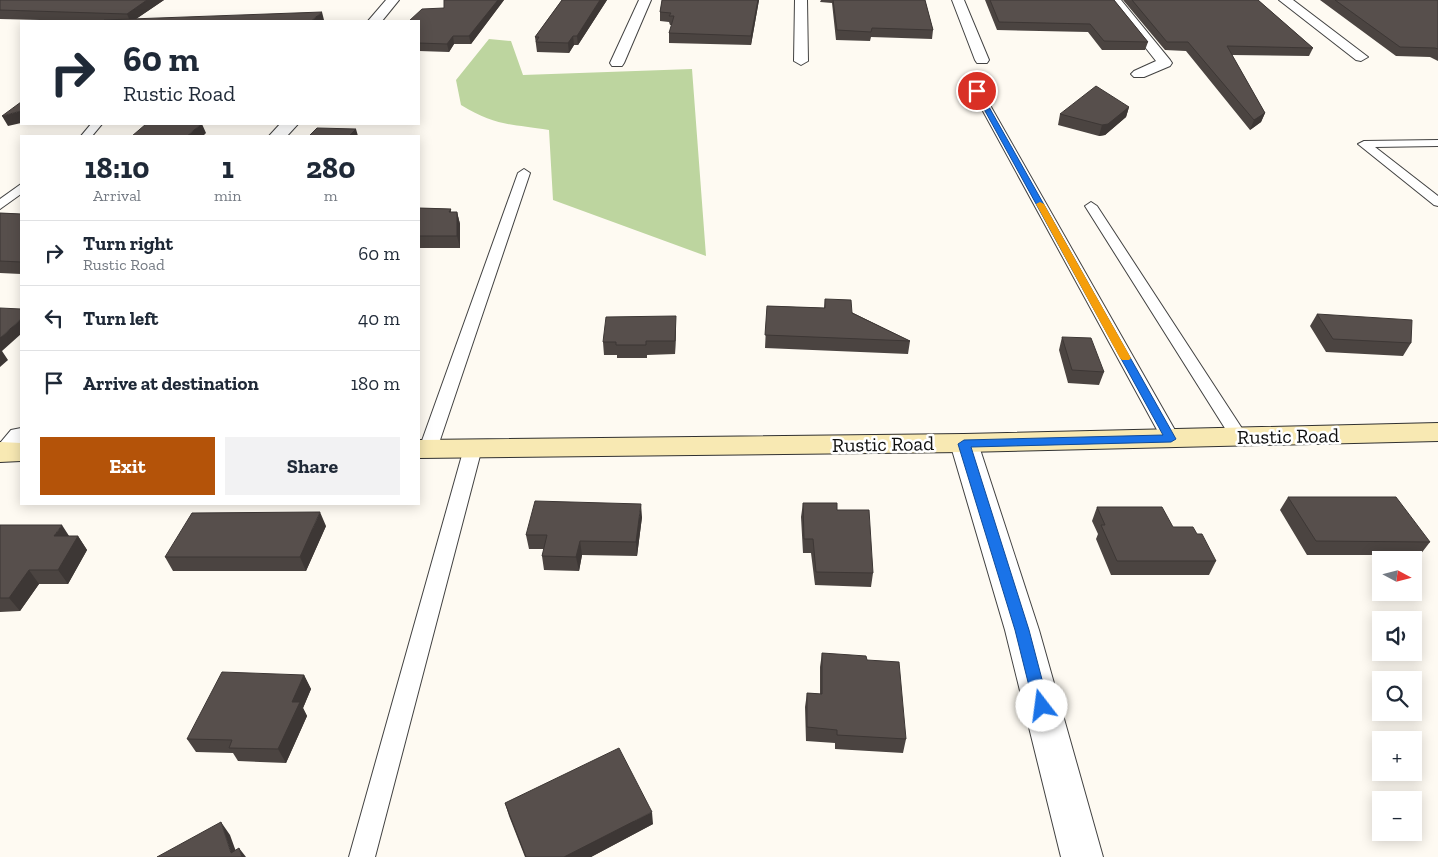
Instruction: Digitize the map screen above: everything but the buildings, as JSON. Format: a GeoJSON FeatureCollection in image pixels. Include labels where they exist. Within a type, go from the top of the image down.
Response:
{"type":"FeatureCollection","features":[{"type":"Feature","properties":{"kind":"street"},"geometry":{"type":"LineString","coordinates":[[376,20],[393,0]]}},
{"type":"Feature","properties":{"kind":"street"},"geometry":{"type":"LineString","coordinates":[[617,63],[645,0]]}},
{"type":"Feature","properties":{"kind":"street"},"geometry":{"type":"LineString","coordinates":[[801,0],[801,61]]}},
{"type":"Feature","properties":{"kind":"street"},"geometry":{"type":"LineString","coordinates":[[958,0],[982,60]]}},
{"type":"Feature","properties":{"kind":"street"},"geometry":{"type":"LineString","coordinates":[[1114,0],[1165,63],[1139,74]]}},
{"type":"Feature","properties":{"kind":"street"},"geometry":{"type":"LineString","coordinates":[[1286,0],[1361,57]]}},
{"type":"Feature","properties":{"kind":"street"},"geometry":{"type":"LineString","coordinates":[[279,135],[288,125]]}},
{"type":"Feature","properties":{"kind":"street","name":"Rustic Road"},"geometry":{"type":"LineString","coordinates":[[423,449],[964,444],[1438,432]]}},
{"type":"Feature","properties":{"kind":"street"},"geometry":{"type":"LineString","coordinates":[[964,444],[1022,630],[1082,857]]}},
{"type":"Feature","properties":{"kind":"lane"},"geometry":{"type":"LineString","coordinates":[[977,91],[1171,439]]}},
{"type":"Feature","properties":{"kind":"lane"},"geometry":{"type":"LineString","coordinates":[[87,135],[96,125]]}},
{"type":"Feature","properties":{"kind":"lane"},"geometry":{"type":"LineString","coordinates":[[1438,143],[1364,144],[1438,202]]}},
{"type":"Feature","properties":{"kind":"lane"},"geometry":{"type":"LineString","coordinates":[[423,449],[524,173]]}},
{"type":"Feature","properties":{"kind":"lane"},"geometry":{"type":"LineString","coordinates":[[0,205],[20,189]]}},
{"type":"Feature","properties":{"kind":"lane"},"geometry":{"type":"LineString","coordinates":[[1091,206],[1240,437]]}},
{"type":"Feature","properties":{"kind":"lane"},"geometry":{"type":"LineString","coordinates":[[362,857],[473,448]]}},
{"type":"Feature","properties":{"kind":"green space"},"geometry":{"type":"Polygon","coordinates":[[[489,39],[511,41],[523,75],[692,69],[706,256],[553,200],[549,130],[494,121],[461,105],[456,80],[489,39]]]}},
{"type":"Feature","properties":{"kind":"slow traffic"},"geometry":{"type":"LineString","coordinates":[[1040,204],[1126,358]]}},
{"type":"Feature","properties":{"kind":"route"},"geometry":{"type":"LineString","coordinates":[[977,91],[1171,439],[964,444],[1022,630],[1042,706]]}}]}
